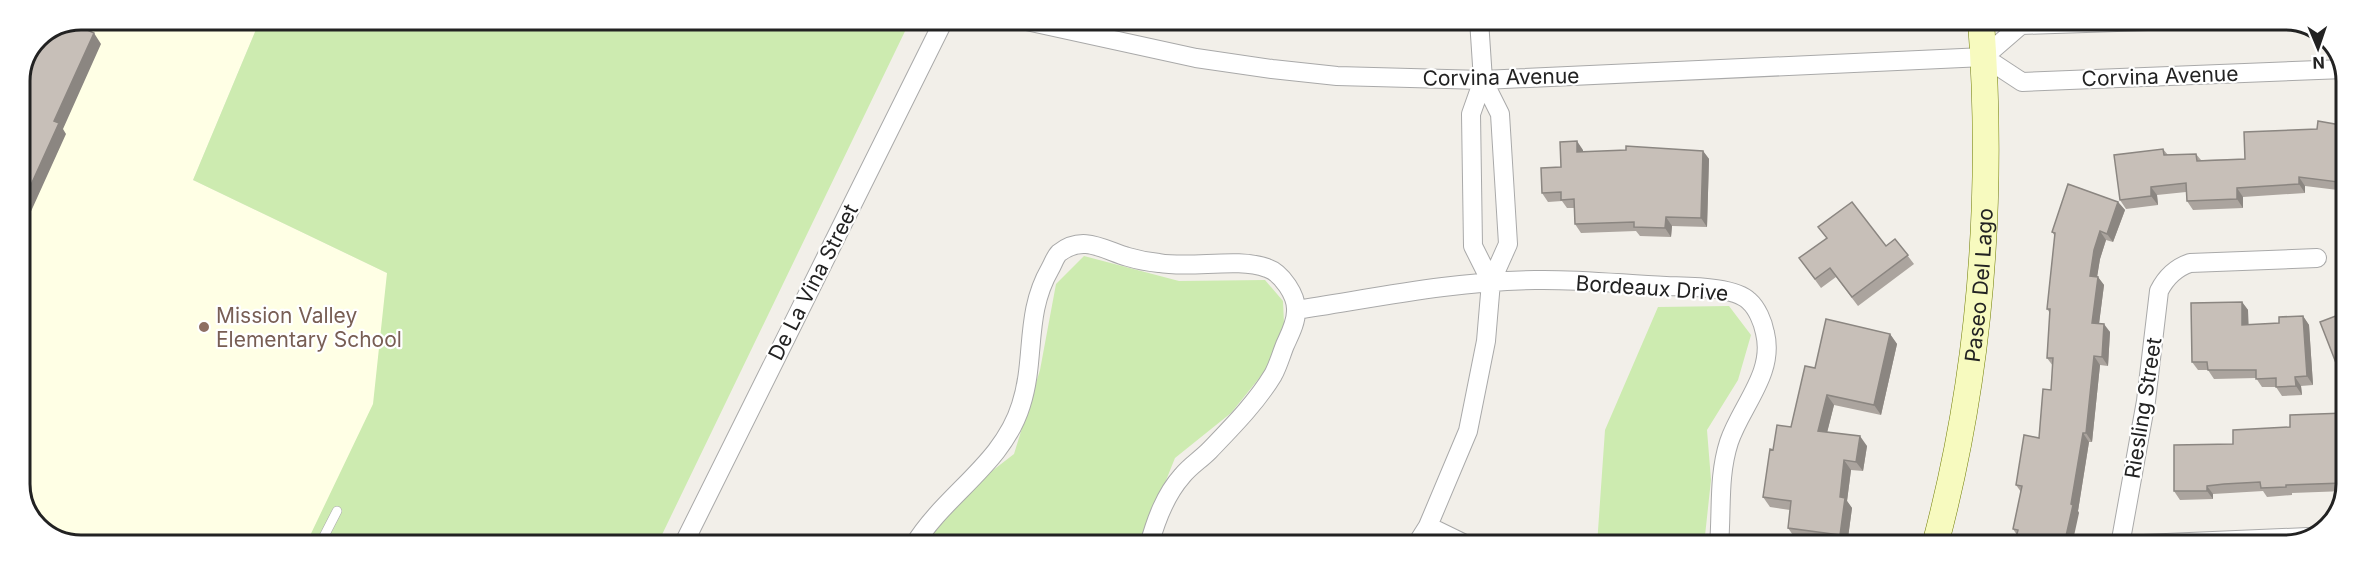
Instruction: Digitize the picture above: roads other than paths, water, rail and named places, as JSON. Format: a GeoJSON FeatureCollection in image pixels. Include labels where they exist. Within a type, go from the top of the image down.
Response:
{"type":"FeatureCollection","features":[{"type":"Feature","properties":{"kind":"street","name":"De La Vina Street"},"geometry":{"type":"LineString","coordinates":[[688,535],[939,30]]}},
{"type":"Feature","properties":{"kind":"street","name":"Corvina Avenue"},"geometry":{"type":"LineString","coordinates":[[1067,30],[1153,49],[1272,69],[1337,76],[1483,80],[1984,57],[2022,82],[2335,69]]}},
{"type":"Feature","properties":{"kind":"street"},"geometry":{"type":"LineString","coordinates":[[1422,535],[1468,431],[1486,341],[1491,282],[1508,244],[1500,114],[1483,80],[1480,30]]}},
{"type":"Feature","properties":{"kind":"street","name":"Paseo Del Lago"},"geometry":{"type":"LineString","coordinates":[[1937,535],[1963,428],[1980,302],[1987,184],[1982,30]]}},
{"type":"Feature","properties":{"kind":"street"},"geometry":{"type":"LineString","coordinates":[[1984,57],[2015,30]]}},
{"type":"Feature","properties":{"kind":"street"},"geometry":{"type":"LineString","coordinates":[[1483,80],[1471,114],[1473,246],[1491,282]]}},
{"type":"Feature","properties":{"kind":"street"},"geometry":{"type":"LineString","coordinates":[[920,535],[953,495],[980,471],[1006,440],[1021,407],[1028,377],[1030,331],[1038,298],[1048,273],[1059,254],[1091,243],[1128,257],[1162,264],[1253,264],[1270,268],[1294,296],[1296,310],[1294,326],[1274,373],[1235,425],[1183,475],[1167,497],[1152,535]]}},
{"type":"Feature","properties":{"kind":"street","name":"Riesling Street"},"geometry":{"type":"LineString","coordinates":[[2122,535],[2146,401],[2159,291],[2164,281],[2179,267],[2190,263],[2317,258]]}},
{"type":"Feature","properties":{"kind":"street","name":"Bordeaux Drive"},"geometry":{"type":"LineString","coordinates":[[1296,310],[1491,282],[1536,279],[1692,287],[1733,292],[1749,300],[1760,316],[1766,333],[1767,353],[1765,368],[1734,430],[1725,458],[1720,490],[1719,535]]}},
{"type":"Feature","properties":{"kind":"street"},"geometry":{"type":"LineString","coordinates":[[1428,526],[1446,535]]}},
{"type":"Feature","properties":{"kind":"lane"},"geometry":{"type":"LineString","coordinates":[[325,535],[337,511]]}},
{"type":"Feature","properties":{"kind":"place","name":"Mission Valley Elementary School"},"geometry":{"type":"Point","coordinates":[204,327]}}]}
